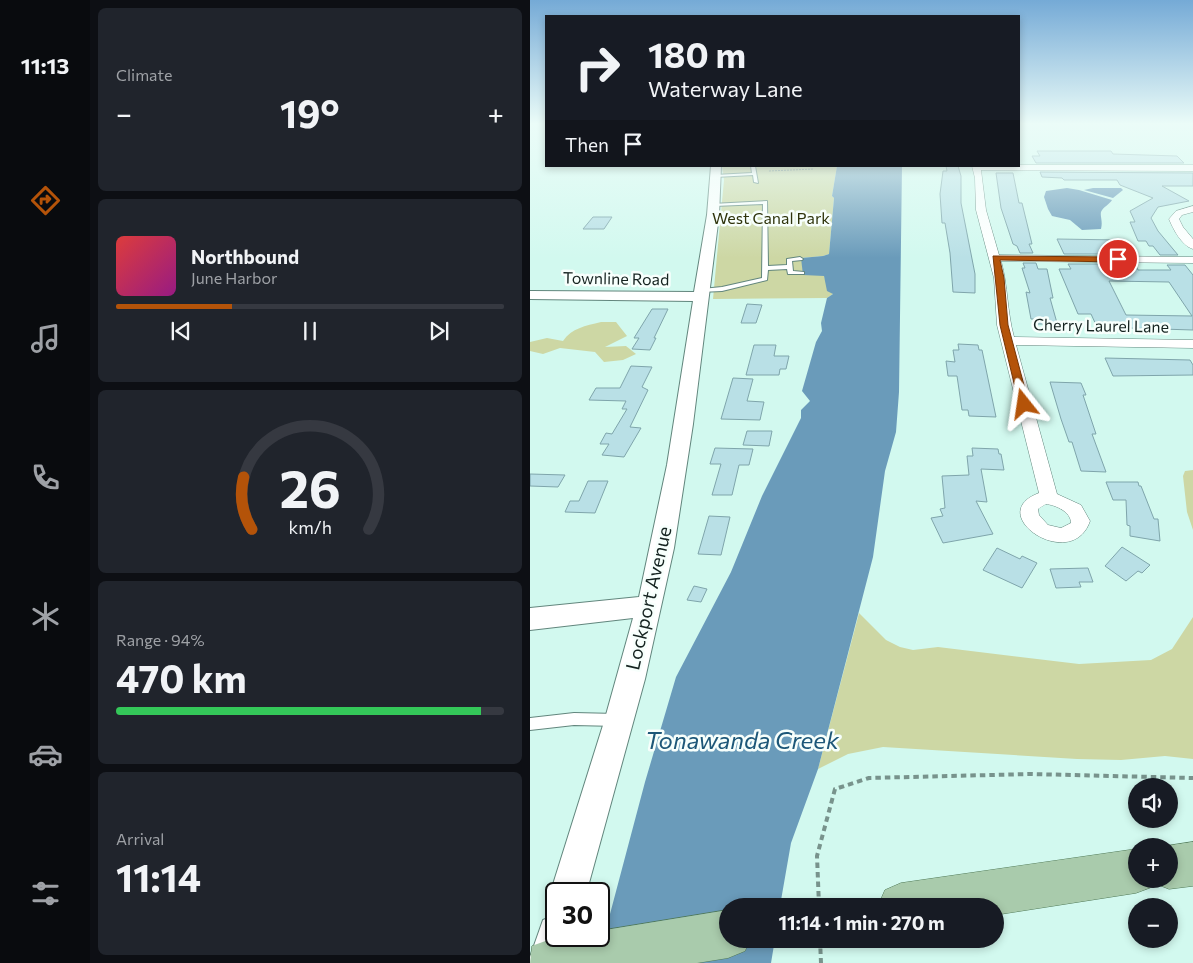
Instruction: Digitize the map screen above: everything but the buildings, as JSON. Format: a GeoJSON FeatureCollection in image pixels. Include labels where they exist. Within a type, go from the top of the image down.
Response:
{"type":"FeatureCollection","features":[{"type":"Feature","properties":{"kind":"main road"},"geometry":{"type":"LineString","coordinates":[[1178,866],[1193,864]]}},
{"type":"Feature","properties":{"kind":"main road"},"geometry":{"type":"LineString","coordinates":[[955,898],[1128,872]]}},
{"type":"Feature","properties":{"kind":"main road"},"geometry":{"type":"LineString","coordinates":[[548,963],[719,935]]}},
{"type":"Feature","properties":{"kind":"street"},"geometry":{"type":"LineString","coordinates":[[976,168],[981,210],[1000,278],[1002,310],[1008,341],[1049,498]]}},
{"type":"Feature","properties":{"kind":"street","name":"Lockport Avenue"},"geometry":{"type":"LineString","coordinates":[[572,882],[619,720],[649,606],[666,524],[714,205],[715,171]]}},
{"type":"Feature","properties":{"kind":"street"},"geometry":{"type":"LineString","coordinates":[[1193,209],[1179,213],[1174,219],[1193,246]]}},
{"type":"Feature","properties":{"kind":"street"},"geometry":{"type":"LineString","coordinates":[[995,258],[1193,260]]}},
{"type":"Feature","properties":{"kind":"street","name":"Townline Road"},"geometry":{"type":"LineString","coordinates":[[530,295],[701,294]]}},
{"type":"Feature","properties":{"kind":"street","name":"Cherry Laurel Lane"},"geometry":{"type":"LineString","coordinates":[[1008,341],[1193,344]]}},
{"type":"Feature","properties":{"kind":"street"},"geometry":{"type":"LineString","coordinates":[[530,619],[649,606]]}},
{"type":"Feature","properties":{"kind":"street"},"geometry":{"type":"LineString","coordinates":[[548,963],[552,947]]}},
{"type":"Feature","properties":{"kind":"lane"},"geometry":{"type":"LineString","coordinates":[[753,168],[756,182]]}},
{"type":"Feature","properties":{"kind":"lane"},"geometry":{"type":"LineString","coordinates":[[715,171],[754,174]]}},
{"type":"Feature","properties":{"kind":"lane"},"geometry":{"type":"LineString","coordinates":[[701,294],[765,279],[765,202],[714,205]]}},
{"type":"Feature","properties":{"kind":"lane"},"geometry":{"type":"LineString","coordinates":[[788,260],[801,266],[790,273],[788,260]]}},
{"type":"Feature","properties":{"kind":"lane"},"geometry":{"type":"LineString","coordinates":[[766,268],[790,266]]}},
{"type":"Feature","properties":{"kind":"lane"},"geometry":{"type":"LineString","coordinates":[[530,724],[574,719],[619,720]]}},
{"type":"Feature","properties":{"kind":"path"},"geometry":{"type":"LineString","coordinates":[[769,172],[814,169]]}},
{"type":"Feature","properties":{"kind":"path"},"geometry":{"type":"LineString","coordinates":[[819,898],[816,856],[835,789],[868,778],[1031,774],[1193,778]]}},
{"type":"Feature","properties":{"kind":"path"},"geometry":{"type":"LineString","coordinates":[[820,948],[821,963]]}},
{"type":"Feature","properties":{"kind":"green space","name":"West Canal Park"},"geometry":{"type":"Polygon","coordinates":[[[722,168],[837,168],[832,196],[834,198],[829,254],[801,258],[817,274],[824,276],[828,288],[833,294],[827,298],[713,299],[724,180],[722,168]]]}},
{"type":"Feature","properties":{"kind":"green space"},"geometry":{"type":"Polygon","coordinates":[[[601,322],[616,322],[627,336],[605,347],[626,346],[636,354],[623,360],[604,362],[595,352],[560,348],[543,354],[530,351],[530,342],[547,338],[563,341],[575,330],[601,322]]]}},
{"type":"Feature","properties":{"kind":"green space"},"geometry":{"type":"Polygon","coordinates":[[[1193,470],[1193,530],[1187,512],[1183,476],[1185,471],[1193,470]]]}},
{"type":"Feature","properties":{"kind":"green space"},"geometry":{"type":"Polygon","coordinates":[[[859,613],[886,640],[900,647],[913,650],[938,647],[1079,664],[1151,660],[1172,649],[1193,617],[1193,759],[1165,756],[1121,760],[1077,759],[883,747],[848,754],[818,769],[859,613]]]}},
{"type":"Feature","properties":{"kind":"water","name":"Tonawanda Creek"},"geometry":{"type":"Polygon","coordinates":[[[837,168],[902,168],[899,392],[896,432],[885,471],[873,557],[818,769],[791,843],[781,898],[719,898],[719,948],[774,948],[771,963],[597,963],[601,947],[610,947],[610,914],[645,782],[676,677],[731,572],[762,496],[801,418],[801,410],[810,401],[802,391],[816,342],[822,331],[821,323],[827,298],[833,294],[827,291],[824,276],[803,275],[801,258],[829,254],[834,198],[832,196],[837,168]]]}},
{"type":"Feature","properties":{"kind":"water"},"geometry":{"type":"Polygon","coordinates":[[[1067,188],[1112,200],[1101,212],[1101,229],[1082,230],[1070,220],[1052,216],[1044,197],[1046,191],[1067,188]]]}},
{"type":"Feature","properties":{"kind":"water"},"geometry":{"type":"Polygon","coordinates":[[[1093,188],[1121,188],[1123,190],[1113,198],[1084,190],[1093,188]]]}},
{"type":"Feature","properties":{"kind":"route"},"geometry":{"type":"LineString","coordinates":[[1024,404],[1004,325],[1000,278],[995,258],[1118,259]]}}]}
